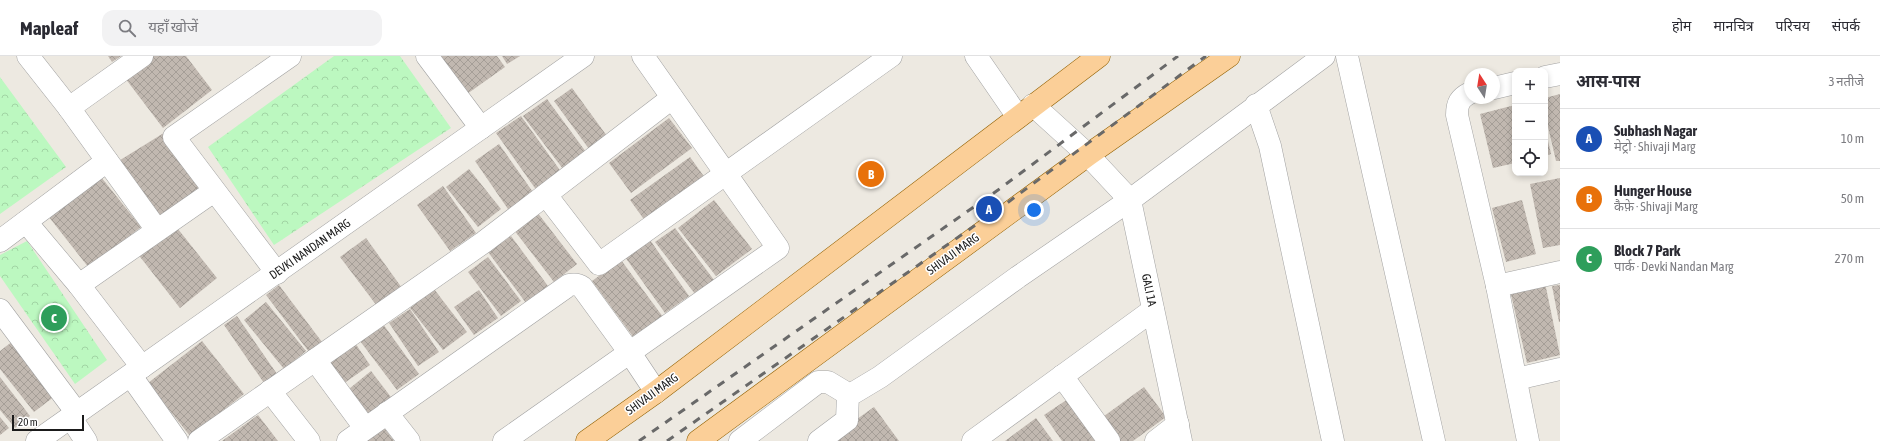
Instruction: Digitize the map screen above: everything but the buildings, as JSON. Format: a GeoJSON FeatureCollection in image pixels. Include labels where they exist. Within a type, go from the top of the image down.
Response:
{"type":"FeatureCollection","features":[{"type":"Feature","properties":{"kind":"main road","name":"SHIVAJI MARG"},"geometry":{"type":"LineString","coordinates":[[698,441],[1088,155],[1229,56]]}},
{"type":"Feature","properties":{"kind":"main road","name":"SHIVAJI MARG"},"geometry":{"type":"LineString","coordinates":[[587,441],[656,392],[1026,111],[1087,60]]}},
{"type":"Feature","properties":{"kind":"street"},"geometry":{"type":"LineString","coordinates":[[28,56],[69,108],[157,230]]}},
{"type":"Feature","properties":{"kind":"street"},"geometry":{"type":"LineString","coordinates":[[69,108],[142,56]]}},
{"type":"Feature","properties":{"kind":"street"},"geometry":{"type":"LineString","coordinates":[[427,56],[481,128]]}},
{"type":"Feature","properties":{"kind":"street","name":"DEVKI NANDAN MARG"},"geometry":{"type":"LineString","coordinates":[[37,441],[583,56]]}},
{"type":"Feature","properties":{"kind":"street"},"geometry":{"type":"LineString","coordinates":[[504,441],[778,248],[642,56]]}},
{"type":"Feature","properties":{"kind":"street"},"geometry":{"type":"LineString","coordinates":[[546,195],[599,264],[891,56]]}},
{"type":"Feature","properties":{"kind":"street"},"geometry":{"type":"LineString","coordinates":[[976,56],[1026,111],[1088,155],[1130,200]]}},
{"type":"Feature","properties":{"kind":"street"},"geometry":{"type":"LineString","coordinates":[[740,441],[818,382],[828,382],[848,394],[856,392],[880,377],[1018,277],[1130,200],[1324,56]]}},
{"type":"Feature","properties":{"kind":"street"},"geometry":{"type":"LineString","coordinates":[[1347,56],[1434,441]]}},
{"type":"Feature","properties":{"kind":"street"},"geometry":{"type":"LineString","coordinates":[[277,273],[174,137],[282,58]]}},
{"type":"Feature","properties":{"kind":"street"},"geometry":{"type":"LineString","coordinates":[[1548,76],[1560,74]]}},
{"type":"Feature","properties":{"kind":"street"},"geometry":{"type":"LineString","coordinates":[[1500,87],[1512,84]]}},
{"type":"Feature","properties":{"kind":"street"},"geometry":{"type":"LineString","coordinates":[[1464,97],[1460,100],[1457,106],[1457,115],[1497,286],[1528,441]]}},
{"type":"Feature","properties":{"kind":"street"},"geometry":{"type":"LineString","coordinates":[[199,441],[484,242],[672,98]]}},
{"type":"Feature","properties":{"kind":"street"},"geometry":{"type":"LineString","coordinates":[[1256,105],[1270,146],[1333,441]]}},
{"type":"Feature","properties":{"kind":"street"},"geometry":{"type":"LineString","coordinates":[[0,241],[107,161]]}},
{"type":"Feature","properties":{"kind":"street"},"geometry":{"type":"LineString","coordinates":[[79,285],[214,191]]}},
{"type":"Feature","properties":{"kind":"street","name":"GALI 1A"},"geometry":{"type":"LineString","coordinates":[[1130,200],[1179,433]]}},
{"type":"Feature","properties":{"kind":"street"},"geometry":{"type":"LineString","coordinates":[[26,222],[79,285],[136,371],[177,441]]}},
{"type":"Feature","properties":{"kind":"street"},"geometry":{"type":"LineString","coordinates":[[1497,286],[1560,272]]}},
{"type":"Feature","properties":{"kind":"street"},"geometry":{"type":"LineString","coordinates":[[348,441],[569,285],[576,284],[582,287],[630,353],[656,392]]}},
{"type":"Feature","properties":{"kind":"street"},"geometry":{"type":"LineString","coordinates":[[0,310],[7,335],[74,416],[86,441]]}},
{"type":"Feature","properties":{"kind":"street"},"geometry":{"type":"LineString","coordinates":[[973,441],[1153,310]]}},
{"type":"Feature","properties":{"kind":"street"},"geometry":{"type":"LineString","coordinates":[[315,360],[366,428]]}},
{"type":"Feature","properties":{"kind":"street"},"geometry":{"type":"LineString","coordinates":[[1516,379],[1560,369]]}},
{"type":"Feature","properties":{"kind":"street"},"geometry":{"type":"LineString","coordinates":[[1062,376],[1109,441]]}},
{"type":"Feature","properties":{"kind":"street"},"geometry":{"type":"LineString","coordinates":[[270,391],[309,441]]}},
{"type":"Feature","properties":{"kind":"street"},"geometry":{"type":"LineString","coordinates":[[819,441],[847,420],[848,394]]}},
{"type":"Feature","properties":{"kind":"street"},"geometry":{"type":"LineString","coordinates":[[387,413],[409,441]]}},
{"type":"Feature","properties":{"kind":"street"},"geometry":{"type":"LineString","coordinates":[[1156,441],[1179,433]]}},
{"type":"Feature","properties":{"kind":"green space"},"geometry":{"type":"Polygon","coordinates":[[[334,56],[400,56],[451,128],[274,245],[208,147],[334,56]]]}},
{"type":"Feature","properties":{"kind":"green space"},"geometry":{"type":"Polygon","coordinates":[[[0,77],[66,167],[0,214],[0,77]]]}},
{"type":"Feature","properties":{"kind":"green space"},"geometry":{"type":"Polygon","coordinates":[[[27,241],[107,360],[75,384],[0,276],[0,255],[27,241]]]}},
{"type":"Feature","properties":{"kind":"railway"},"geometry":{"type":"LineString","coordinates":[[639,441],[998,190],[1178,56]]}},
{"type":"Feature","properties":{"kind":"railway"},"geometry":{"type":"LineString","coordinates":[[667,441],[1007,203],[1206,56]]}},
{"type":"Feature","properties":{"kind":"place","name":"Hunger House"},"geometry":{"type":"Point","coordinates":[871,174]}},
{"type":"Feature","properties":{"kind":"place","name":"Subhash Nagar"},"geometry":{"type":"Point","coordinates":[989,209]}},
{"type":"Feature","properties":{"kind":"place","name":"Block 7 Park"},"geometry":{"type":"Point","coordinates":[54,318]}}]}
